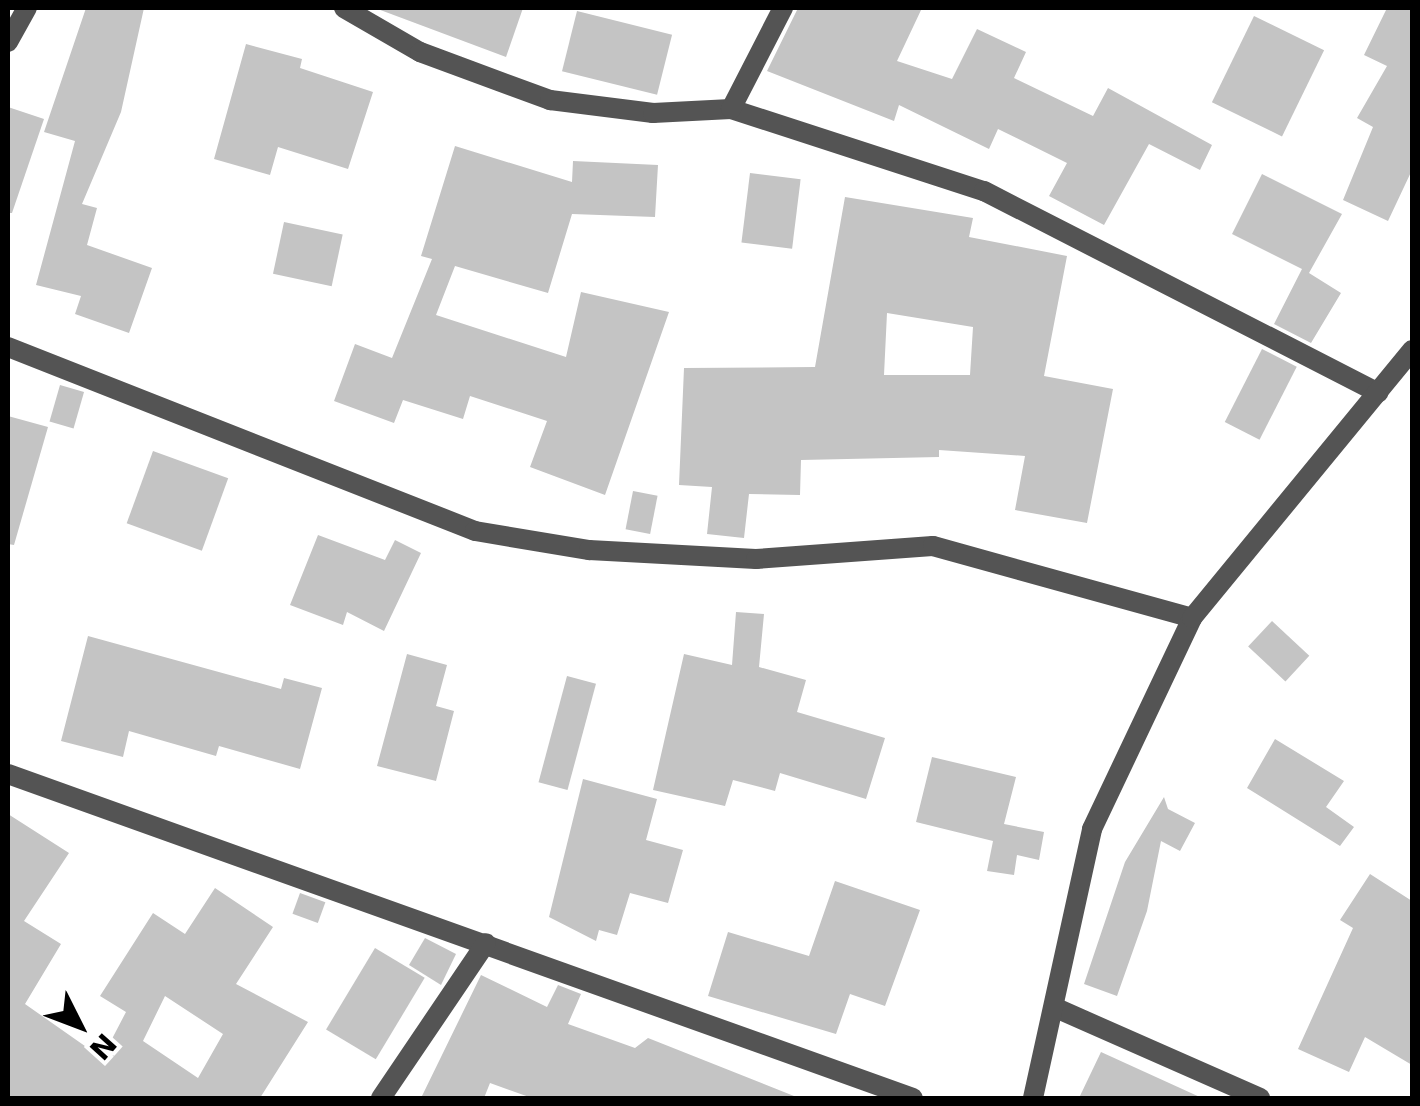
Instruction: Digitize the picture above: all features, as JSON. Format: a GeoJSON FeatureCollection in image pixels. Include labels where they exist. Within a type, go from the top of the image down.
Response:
{"type":"FeatureCollection","features":[{"type":"Feature","properties":{"kind":"street"},"geometry":{"type":"LineString","coordinates":[[8,42],[26,8]]}},
{"type":"Feature","properties":{"kind":"street"},"geometry":{"type":"LineString","coordinates":[[347,8],[420,52],[550,100],[653,113],[730,109],[984,191],[1378,393]]}},
{"type":"Feature","properties":{"kind":"street"},"geometry":{"type":"LineString","coordinates":[[730,109],[784,8]]}},
{"type":"Feature","properties":{"kind":"street"},"geometry":{"type":"LineString","coordinates":[[8,348],[475,531],[590,550],[756,558],[933,546],[1192,618]]}},
{"type":"Feature","properties":{"kind":"street"},"geometry":{"type":"LineString","coordinates":[[1033,1098],[1056,1008],[1092,830],[1192,618],[1412,350]]}},
{"type":"Feature","properties":{"kind":"street"},"geometry":{"type":"LineString","coordinates":[[8,774],[913,1098]]}},
{"type":"Feature","properties":{"kind":"street"},"geometry":{"type":"LineString","coordinates":[[382,1098],[486,943]]}},
{"type":"Feature","properties":{"kind":"street"},"geometry":{"type":"LineString","coordinates":[[1056,1008],[1260,1098]]}},
{"type":"Feature","properties":{"kind":"building"},"geometry":{"type":"Polygon","coordinates":[[[86,8],[144,8],[121,112],[82,204],[97,208],[87,245],[152,268],[129,333],[75,314],[81,296],[36,285],[75,141],[44,132],[86,8]]]}},
{"type":"Feature","properties":{"kind":"building"},"geometry":{"type":"Polygon","coordinates":[[[375,8],[523,8],[506,57],[375,8]]]}},
{"type":"Feature","properties":{"kind":"building"},"geometry":{"type":"Polygon","coordinates":[[[798,8],[922,8],[897,61],[952,79],[977,29],[1026,52],[1014,78],[1093,116],[1108,88],[1212,145],[1200,170],[1149,144],[1104,225],[1049,196],[1067,163],[998,129],[989,149],[899,105],[894,121],[767,71],[798,8]]]}},
{"type":"Feature","properties":{"kind":"building"},"geometry":{"type":"Polygon","coordinates":[[[1387,8],[1412,8],[1412,170],[1388,221],[1343,200],[1373,127],[1357,118],[1387,66],[1364,55],[1387,8]]]}},
{"type":"Feature","properties":{"kind":"building"},"geometry":{"type":"Polygon","coordinates":[[[577,11],[672,35],[657,95],[562,71],[577,11]]]}},
{"type":"Feature","properties":{"kind":"building"},"geometry":{"type":"Polygon","coordinates":[[[1254,16],[1324,50],[1282,136],[1212,102],[1254,16]]]}},
{"type":"Feature","properties":{"kind":"building"},"geometry":{"type":"Polygon","coordinates":[[[246,44],[302,59],[300,68],[373,92],[348,169],[278,147],[270,175],[214,159],[246,44]]]}},
{"type":"Feature","properties":{"kind":"building"},"geometry":{"type":"Polygon","coordinates":[[[8,107],[44,119],[12,213],[8,213],[8,107]]]}},
{"type":"Feature","properties":{"kind":"building"},"geometry":{"type":"Polygon","coordinates":[[[455,146],[572,182],[573,161],[658,165],[655,217],[572,214],[548,293],[455,266],[436,315],[566,357],[581,292],[669,312],[605,495],[530,467],[547,421],[470,396],[463,419],[403,400],[394,423],[334,401],[355,344],[392,358],[432,259],[421,256],[455,146]]]}},
{"type":"Feature","properties":{"kind":"building"},"geometry":{"type":"Polygon","coordinates":[[[750,173],[801,179],[792,249],[741,242],[750,173]]]}},
{"type":"Feature","properties":{"kind":"building"},"geometry":{"type":"Polygon","coordinates":[[[1262,174],[1342,214],[1309,273],[1341,293],[1311,343],[1274,324],[1302,269],[1232,234],[1262,174]]]}},
{"type":"Feature","properties":{"kind":"building"},"geometry":{"type":"Polygon","coordinates":[[[845,197],[973,218],[969,237],[1067,256],[1044,376],[1113,389],[1087,523],[1015,510],[1025,456],[939,450],[939,457],[801,460],[800,495],[749,494],[744,538],[707,534],[712,487],[679,485],[684,368],[815,367],[845,197]],[[887,313],[884,375],[970,375],[973,327],[887,313]]]}},
{"type":"Feature","properties":{"kind":"building"},"geometry":{"type":"Polygon","coordinates":[[[284,222],[343,234],[332,286],[273,274],[284,222]]]}},
{"type":"Feature","properties":{"kind":"building"},"geometry":{"type":"Polygon","coordinates":[[[1262,349],[1297,367],[1260,440],[1225,422],[1262,349]]]}},
{"type":"Feature","properties":{"kind":"building"},"geometry":{"type":"Polygon","coordinates":[[[60,385],[84,392],[74,428],[50,422],[60,385]]]}},
{"type":"Feature","properties":{"kind":"building"},"geometry":{"type":"Polygon","coordinates":[[[8,416],[48,427],[14,545],[8,544],[8,416]]]}},
{"type":"Feature","properties":{"kind":"building"},"geometry":{"type":"Polygon","coordinates":[[[153,451],[228,478],[202,551],[127,523],[153,451]]]}},
{"type":"Feature","properties":{"kind":"building"},"geometry":{"type":"Polygon","coordinates":[[[633,491],[658,496],[650,534],[626,529],[633,491]]]}},
{"type":"Feature","properties":{"kind":"building"},"geometry":{"type":"Polygon","coordinates":[[[318,535],[385,560],[395,540],[421,553],[384,631],[347,612],[343,625],[290,605],[318,535]]]}},
{"type":"Feature","properties":{"kind":"building"},"geometry":{"type":"Polygon","coordinates":[[[736,612],[764,614],[759,667],[806,680],[797,712],[885,738],[866,799],[780,773],[775,791],[733,780],[725,806],[653,790],[684,654],[732,665],[736,612]]]}},
{"type":"Feature","properties":{"kind":"building"},"geometry":{"type":"Polygon","coordinates":[[[1272,621],[1309,656],[1285,681],[1248,647],[1272,621]]]}},
{"type":"Feature","properties":{"kind":"building"},"geometry":{"type":"Polygon","coordinates":[[[88,636],[281,689],[284,678],[322,688],[300,769],[219,746],[216,756],[129,731],[123,757],[61,741],[88,636]]]}},
{"type":"Feature","properties":{"kind":"building"},"geometry":{"type":"Polygon","coordinates":[[[407,654],[447,665],[436,706],[454,711],[436,781],[377,766],[407,654]]]}},
{"type":"Feature","properties":{"kind":"building"},"geometry":{"type":"Polygon","coordinates":[[[567,676],[596,684],[568,790],[539,782],[567,676]]]}},
{"type":"Feature","properties":{"kind":"building"},"geometry":{"type":"Polygon","coordinates":[[[1275,739],[1344,781],[1326,807],[1354,827],[1340,846],[1247,788],[1275,739]]]}},
{"type":"Feature","properties":{"kind":"building"},"geometry":{"type":"Polygon","coordinates":[[[932,757],[1016,777],[1004,824],[1044,832],[1039,860],[1017,855],[1014,875],[987,871],[993,841],[916,822],[932,757]]]}},
{"type":"Feature","properties":{"kind":"building"},"geometry":{"type":"Polygon","coordinates":[[[583,779],[657,799],[646,840],[683,850],[668,903],[630,893],[617,935],[599,930],[596,941],[549,917],[583,779]]]}},
{"type":"Feature","properties":{"kind":"building"},"geometry":{"type":"Polygon","coordinates":[[[1164,797],[1168,809],[1195,823],[1180,851],[1161,841],[1147,911],[1117,996],[1084,984],[1125,862],[1164,797]]]}},
{"type":"Feature","properties":{"kind":"building"},"geometry":{"type":"Polygon","coordinates":[[[8,814],[69,853],[24,921],[61,944],[25,1004],[102,1058],[126,1012],[100,996],[153,913],[185,934],[215,888],[273,927],[236,984],[308,1022],[260,1098],[8,1098],[8,814]],[[165,996],[143,1041],[198,1078],[223,1034],[165,996]]]}},
{"type":"Feature","properties":{"kind":"building"},"geometry":{"type":"Polygon","coordinates":[[[1370,874],[1412,901],[1412,1065],[1365,1037],[1349,1072],[1298,1049],[1353,928],[1340,920],[1370,874]]]}},
{"type":"Feature","properties":{"kind":"building"},"geometry":{"type":"Polygon","coordinates":[[[835,881],[920,910],[885,1006],[850,994],[836,1034],[708,996],[728,932],[809,956],[835,881]]]}},
{"type":"Feature","properties":{"kind":"building"},"geometry":{"type":"Polygon","coordinates":[[[300,893],[325,902],[318,923],[292,914],[300,893]]]}},
{"type":"Feature","properties":{"kind":"building"},"geometry":{"type":"Polygon","coordinates":[[[425,938],[456,954],[441,985],[409,965],[425,938]]]}},
{"type":"Feature","properties":{"kind":"building"},"geometry":{"type":"Polygon","coordinates":[[[375,948],[425,978],[376,1059],[326,1029],[375,948]]]}},
{"type":"Feature","properties":{"kind":"building"},"geometry":{"type":"Polygon","coordinates":[[[481,975],[547,1007],[558,985],[581,994],[568,1024],[635,1048],[648,1038],[799,1098],[532,1098],[490,1083],[484,1098],[421,1098],[481,975]]]}},
{"type":"Feature","properties":{"kind":"building"},"geometry":{"type":"Polygon","coordinates":[[[1101,1052],[1202,1098],[1079,1098],[1101,1052]]]}}]}
